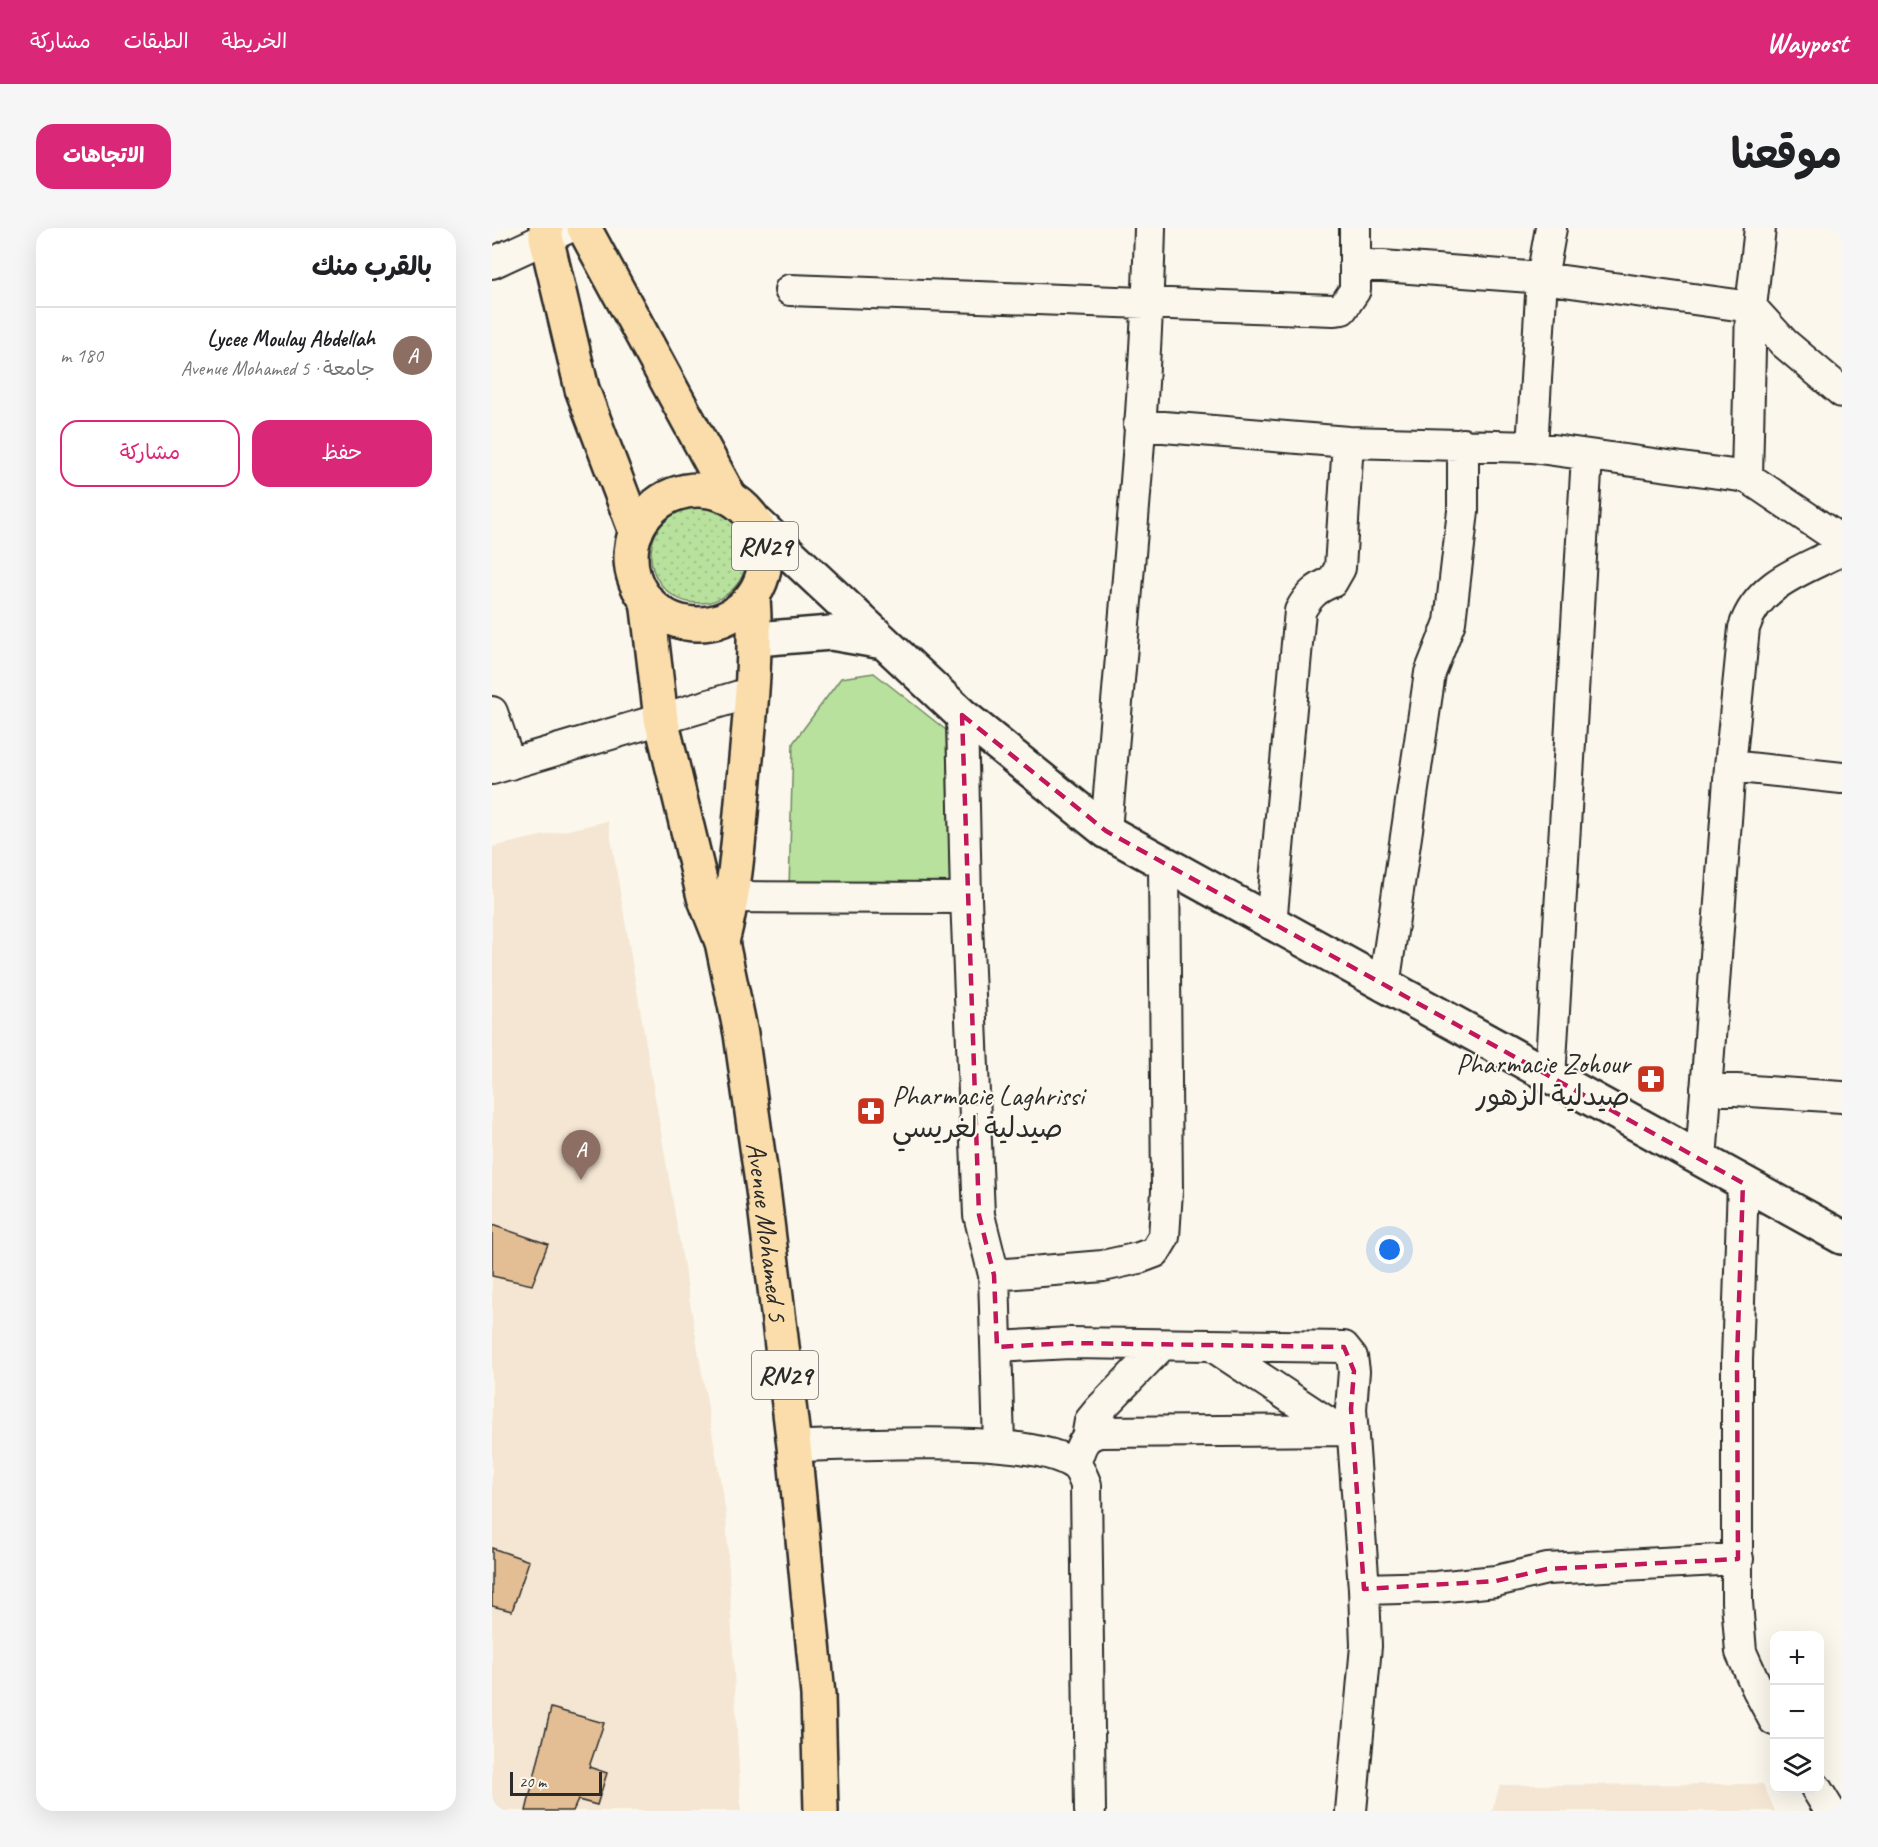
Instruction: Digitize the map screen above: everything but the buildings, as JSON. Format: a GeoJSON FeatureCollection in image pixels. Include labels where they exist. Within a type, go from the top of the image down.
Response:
{"type":"FeatureCollection","features":[{"type":"Feature","properties":{"kind":"main road","name":"RN29"},"geometry":{"type":"LineString","coordinates":[[584,228],[730,497]]}},
{"type":"Feature","properties":{"kind":"main road","name":"RN29"},"geometry":{"type":"LineString","coordinates":[[553,231],[582,389],[636,532]]}},
{"type":"Feature","properties":{"kind":"main road","name":"RN29"},"geometry":{"type":"LineString","coordinates":[[693,490],[712,491],[730,497],[745,508],[757,523],[765,548],[764,573],[753,596],[739,610],[721,620],[701,624],[672,617],[647,600],[637,585],[632,568],[631,550],[636,532],[645,516],[658,503],[675,493],[693,490]]}},
{"type":"Feature","properties":{"kind":"main road","name":"RN29"},"geometry":{"type":"LineString","coordinates":[[719,897],[753,692],[756,639],[753,596]]}},
{"type":"Feature","properties":{"kind":"main road","name":"RN29"},"geometry":{"type":"LineString","coordinates":[[647,600],[661,719],[719,897]]}},
{"type":"Feature","properties":{"kind":"main road","name":"Avenue Mohamed 5"},"geometry":{"type":"LineString","coordinates":[[719,897],[722,942],[741,1034],[749,1092],[794,1446],[818,1695],[821,1811]]}},
{"type":"Feature","properties":{"kind":"street"},"geometry":{"type":"LineString","coordinates":[[1106,831],[1148,304],[1150,228]]}},
{"type":"Feature","properties":{"kind":"street"},"geometry":{"type":"LineString","coordinates":[[790,290],[1342,309],[1355,290],[1355,228]]}},
{"type":"Feature","properties":{"kind":"street"},"geometry":{"type":"LineString","coordinates":[[1532,447],[1542,278],[1551,228]]}},
{"type":"Feature","properties":{"kind":"street"},"geometry":{"type":"LineString","coordinates":[[1747,477],[1750,307],[1760,228]]}},
{"type":"Feature","properties":{"kind":"street"},"geometry":{"type":"LineString","coordinates":[[492,263],[553,231]]}},
{"type":"Feature","properties":{"kind":"street"},"geometry":{"type":"LineString","coordinates":[[1356,264],[1542,278],[1750,307],[1785,343],[1842,392]]}},
{"type":"Feature","properties":{"kind":"street"},"geometry":{"type":"LineString","coordinates":[[1139,425],[1347,441],[1532,447],[1747,477],[1842,541]]}},
{"type":"Feature","properties":{"kind":"street"},"geometry":{"type":"LineString","coordinates":[[1271,924],[1300,611],[1306,598],[1319,587],[1332,582],[1340,568],[1347,441]]}},
{"type":"Feature","properties":{"kind":"street"},"geometry":{"type":"LineString","coordinates":[[1384,986],[1430,673],[1450,622],[1462,511],[1463,444]]}},
{"type":"Feature","properties":{"kind":"street"},"geometry":{"type":"LineString","coordinates":[[1550,1078],[1587,456]]}},
{"type":"Feature","properties":{"kind":"street"},"geometry":{"type":"LineString","coordinates":[[757,523],[962,716],[1106,831],[1164,866],[1842,1237]]}},
{"type":"Feature","properties":{"kind":"street"},"geometry":{"type":"LineString","coordinates":[[1701,1160],[1730,766],[1744,628],[1749,612],[1769,587],[1842,550]]}},
{"type":"Feature","properties":{"kind":"street"},"geometry":{"type":"LineString","coordinates":[[756,639],[831,633],[883,642]]}},
{"type":"Feature","properties":{"kind":"street"},"geometry":{"type":"LineString","coordinates":[[492,712],[501,766],[753,692]]}},
{"type":"Feature","properties":{"kind":"street"},"geometry":{"type":"LineString","coordinates":[[962,716],[966,898],[979,1215],[994,1275],[999,1444]]}},
{"type":"Feature","properties":{"kind":"street"},"geometry":{"type":"LineString","coordinates":[[1730,766],[1842,778]]}},
{"type":"Feature","properties":{"kind":"street"},"geometry":{"type":"LineString","coordinates":[[994,1275],[1103,1266],[1139,1258],[1155,1252],[1164,1237],[1167,1191],[1164,866]]}},
{"type":"Feature","properties":{"kind":"street"},"geometry":{"type":"LineString","coordinates":[[719,897],[966,898]]}},
{"type":"Feature","properties":{"kind":"street"},"geometry":{"type":"LineString","coordinates":[[1706,1088],[1842,1097]]}},
{"type":"Feature","properties":{"kind":"street"},"geometry":{"type":"LineString","coordinates":[[1743,1183],[1737,1360],[1737,1602],[1741,1652],[1770,1712]]}},
{"type":"Feature","properties":{"kind":"street"},"geometry":{"type":"LineString","coordinates":[[997,1347],[1070,1343],[1214,1347],[1344,1347],[1352,1357],[1354,1371],[1346,1430],[1364,1589],[1366,1646],[1351,1811]]}},
{"type":"Feature","properties":{"kind":"street"},"geometry":{"type":"LineString","coordinates":[[1087,1438],[1090,1421],[1162,1344]]}},
{"type":"Feature","properties":{"kind":"street"},"geometry":{"type":"LineString","coordinates":[[1214,1347],[1346,1430]]}},
{"type":"Feature","properties":{"kind":"street"},"geometry":{"type":"LineString","coordinates":[[1075,1465],[1081,1445],[1091,1434],[1101,1432],[1346,1430]]}},
{"type":"Feature","properties":{"kind":"street"},"geometry":{"type":"LineString","coordinates":[[794,1446],[999,1444],[1046,1454],[1075,1465],[1082,1473],[1086,1485],[1090,1811]]}},
{"type":"Feature","properties":{"kind":"street"},"geometry":{"type":"LineString","coordinates":[[1364,1589],[1436,1587],[1484,1582],[1547,1569],[1738,1559]]}},
{"type":"Feature","properties":{"kind":"street"},"geometry":{"type":"LineString","coordinates":[[1819,1793],[1830,1811]]}},
{"type":"Feature","properties":{"kind":"highlighted area"},"geometry":{"type":"Polygon","coordinates":[[[962,715],[1106,831],[1743,1183],[1737,1360],[1738,1559],[1547,1569],[1496,1581],[1364,1589],[1351,1409],[1354,1371],[1344,1347],[1070,1343],[997,1347],[994,1275],[979,1215],[962,715]]]}},
{"type":"Feature","properties":{"kind":"shaded area"},"geometry":{"type":"Polygon","coordinates":[[[608,821],[726,1514],[741,1811],[492,1811],[492,847],[608,821]]]}},
{"type":"Feature","properties":{"kind":"shaded area"},"geometry":{"type":"Polygon","coordinates":[[[1763,1784],[1775,1811],[1492,1811],[1500,1785],[1763,1784]]]}},
{"type":"Feature","properties":{"kind":"green space"},"geometry":{"type":"Polygon","coordinates":[[[699,507],[717,511],[733,521],[743,537],[747,555],[743,573],[733,589],[717,599],[699,603],[681,599],[665,589],[655,573],[651,555],[655,537],[665,521],[681,511],[699,507]]]}},
{"type":"Feature","properties":{"kind":"green space"},"geometry":{"type":"Polygon","coordinates":[[[874,673],[946,730],[950,887],[789,889],[793,743],[841,678],[874,673]]]}},
{"type":"Feature","properties":{"kind":"place","name":"Pharmacie Zohour صيدلية الزهور"},"geometry":{"type":"Point","coordinates":[1651,1079]}},
{"type":"Feature","properties":{"kind":"place","name":"Pharmacie Laghrissi صيدلية لغريسي"},"geometry":{"type":"Point","coordinates":[871,1111]}},
{"type":"Feature","properties":{"kind":"place","name":"Lycee Moulay Abdellah"},"geometry":{"type":"Point","coordinates":[581,1180]}}]}
